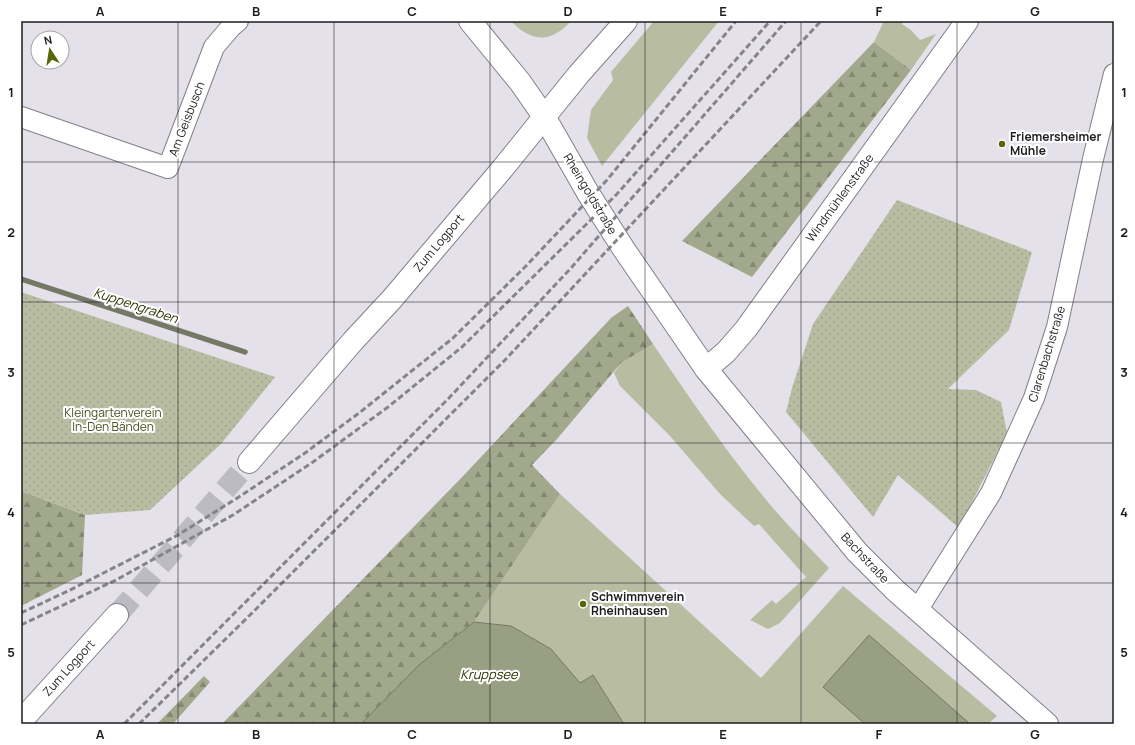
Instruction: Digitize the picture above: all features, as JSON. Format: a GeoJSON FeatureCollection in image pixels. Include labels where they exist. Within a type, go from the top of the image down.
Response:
{"type":"FeatureCollection","features":[{"type":"Feature","properties":{"kind":"street","name":"Am Geisbusch"},"geometry":{"type":"LineString","coordinates":[[21,117],[168,168],[214,47],[238,21]]}},
{"type":"Feature","properties":{"kind":"street","name":"Rheingoldstraße"},"geometry":{"type":"LineString","coordinates":[[470,21],[520,82],[544,118],[623,248],[706,369]]}},
{"type":"Feature","properties":{"kind":"street","name":"Zum Logport"},"geometry":{"type":"LineString","coordinates":[[250,462],[353,341],[392,299],[544,118],[579,74],[626,21]]}},
{"type":"Feature","properties":{"kind":"street","name":"Windmühlenstraße"},"geometry":{"type":"LineString","coordinates":[[706,369],[726,352],[746,329],[967,21]]}},
{"type":"Feature","properties":{"kind":"street","name":"Clarenbachstraße"},"geometry":{"type":"LineString","coordinates":[[918,609],[991,493],[1034,398],[1057,327],[1093,159],[1114,74]]}},
{"type":"Feature","properties":{"kind":"street","name":"Bachstraße"},"geometry":{"type":"LineString","coordinates":[[706,369],[857,552],[895,590],[1047,724]]}},
{"type":"Feature","properties":{"kind":"street","name":"Zum Logport"},"geometry":{"type":"LineString","coordinates":[[21,721],[118,615]]}},
{"type":"Feature","properties":{"kind":"green space"},"geometry":{"type":"Polygon","coordinates":[[[511,21],[571,21],[556,34],[539,37],[524,32],[511,21]]]}},
{"type":"Feature","properties":{"kind":"green space"},"geometry":{"type":"Polygon","coordinates":[[[654,21],[719,21],[602,166],[587,138],[591,110],[613,80],[611,72],[654,21]]]}},
{"type":"Feature","properties":{"kind":"green space"},"geometry":{"type":"Polygon","coordinates":[[[884,21],[904,21],[902,24],[912,31],[920,40],[936,34],[911,70],[874,42],[884,21]]]}},
{"type":"Feature","properties":{"kind":"green space"},"geometry":{"type":"Polygon","coordinates":[[[874,42],[911,70],[752,277],[682,241],[874,42]]]}},
{"type":"Feature","properties":{"kind":"green space"},"geometry":{"type":"Polygon","coordinates":[[[897,200],[1032,252],[1009,330],[948,389],[976,390],[1001,402],[1007,433],[959,528],[898,475],[873,517],[786,412],[792,388],[813,324],[897,200]]]}},
{"type":"Feature","properties":{"kind":"green space","name":"Kleingartenverein In-Den Bänden"},"geometry":{"type":"Polygon","coordinates":[[[21,292],[275,377],[221,444],[150,510],[85,515],[21,491],[21,292]]]}},
{"type":"Feature","properties":{"kind":"green space"},"geometry":{"type":"Polygon","coordinates":[[[628,306],[653,344],[621,363],[557,439],[532,465],[560,494],[474,622],[419,665],[361,724],[222,724],[466,473],[611,318],[628,306]]]}},
{"type":"Feature","properties":{"kind":"green space"},"geometry":{"type":"Polygon","coordinates":[[[653,344],[696,407],[741,468],[780,516],[829,568],[780,623],[768,629],[750,620],[772,600],[776,604],[806,577],[759,524],[754,526],[720,494],[670,436],[620,386],[614,373],[621,363],[653,344]]]}},
{"type":"Feature","properties":{"kind":"green space"},"geometry":{"type":"Polygon","coordinates":[[[21,491],[85,515],[82,575],[21,606],[21,491]]]}},
{"type":"Feature","properties":{"kind":"green space","name":"Schwimmverein Rheinhausen"},"geometry":{"type":"Polygon","coordinates":[[[560,494],[761,678],[843,586],[997,716],[988,724],[624,724],[593,675],[580,683],[551,649],[511,626],[474,622],[560,494]]]}},
{"type":"Feature","properties":{"kind":"green space"},"geometry":{"type":"Polygon","coordinates":[[[204,676],[210,682],[173,724],[157,724],[204,676]]]}},
{"type":"Feature","properties":{"kind":"water","name":"Kruppsee"},"geometry":{"type":"Polygon","coordinates":[[[474,622],[511,626],[551,649],[580,683],[593,675],[624,724],[361,724],[419,665],[474,622]]]}},
{"type":"Feature","properties":{"kind":"water"},"geometry":{"type":"Polygon","coordinates":[[[869,635],[970,724],[865,724],[823,687],[869,635]]]}},
{"type":"Feature","properties":{"kind":"waterway","name":"Kuppengraben"},"geometry":{"type":"LineString","coordinates":[[21,279],[245,352]]}},
{"type":"Feature","properties":{"kind":"tunnel"},"geometry":{"type":"LineString","coordinates":[[117,615],[249,462]]}},
{"type":"Feature","properties":{"kind":"railway"},"geometry":{"type":"LineString","coordinates":[[21,613],[68,591],[178,535],[242,495],[305,453],[359,413],[453,338],[526,266],[607,180],[736,21]]}},
{"type":"Feature","properties":{"kind":"railway"},"geometry":{"type":"LineString","coordinates":[[21,625],[116,580],[233,515],[313,462],[388,407],[462,347],[617,194],[770,21]]}},
{"type":"Feature","properties":{"kind":"railway"},"geometry":{"type":"LineString","coordinates":[[124,724],[449,398],[571,268],[786,21]]}},
{"type":"Feature","properties":{"kind":"railway"},"geometry":{"type":"LineString","coordinates":[[139,724],[505,360],[821,21]]}},
{"type":"Feature","properties":{"kind":"place","name":"Friemersheimer Mühle"},"geometry":{"type":"Point","coordinates":[1002,144]}},
{"type":"Feature","properties":{"kind":"place","name":"Schwimmverein Rheinhausen"},"geometry":{"type":"Point","coordinates":[583,604]}}]}
